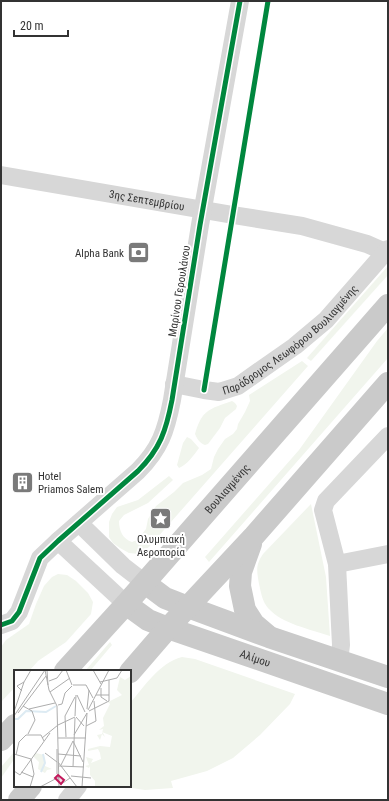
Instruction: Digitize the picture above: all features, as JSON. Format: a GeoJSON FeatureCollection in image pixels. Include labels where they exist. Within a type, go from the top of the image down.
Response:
{"type":"FeatureCollection","features":[{"type":"Feature","properties":{"kind":"main road","name":"Βουλιαγμένης"},"geometry":{"type":"LineString","coordinates":[[66,670],[145,583],[388,305]]}},
{"type":"Feature","properties":{"kind":"main road"},"geometry":{"type":"LineString","coordinates":[[131,671],[168,628],[254,536],[388,383]]}},
{"type":"Feature","properties":{"kind":"main road"},"geometry":{"type":"LineString","coordinates":[[254,536],[241,572],[240,586],[246,610],[254,624],[269,637]]}},
{"type":"Feature","properties":{"kind":"main road"},"geometry":{"type":"LineString","coordinates":[[145,583],[166,598],[188,607],[269,637],[388,677]]}},
{"type":"Feature","properties":{"kind":"main road","name":"Αλίμου"},"geometry":{"type":"LineString","coordinates":[[126,604],[148,620],[168,628],[388,704]]}},
{"type":"Feature","properties":{"kind":"main road"},"geometry":{"type":"LineString","coordinates":[[1,740],[14,726]]}},
{"type":"Feature","properties":{"kind":"main road"},"geometry":{"type":"LineString","coordinates":[[19,800],[30,787]]}},
{"type":"Feature","properties":{"kind":"street","name":"Μαρίνου Γερουλάνου"},"geometry":{"type":"LineString","coordinates":[[58,541],[151,459],[158,448],[167,426],[240,1]]}},
{"type":"Feature","properties":{"kind":"street","name":"3ης Σεπτεμβρίου"},"geometry":{"type":"LineString","coordinates":[[1,175],[302,226],[387,251]]}},
{"type":"Feature","properties":{"kind":"street","name":"Παράδρομος Λεωφόρου Βουλιαγμένης"},"geometry":{"type":"LineString","coordinates":[[174,384],[219,392],[238,386],[295,346],[326,320],[387,251]]}},
{"type":"Feature","properties":{"kind":"street"},"geometry":{"type":"LineString","coordinates":[[339,661],[341,645],[337,564],[324,510],[326,501],[388,436]]}},
{"type":"Feature","properties":{"kind":"street"},"geometry":{"type":"LineString","coordinates":[[79,523],[123,566],[145,583]]}},
{"type":"Feature","properties":{"kind":"street"},"geometry":{"type":"LineString","coordinates":[[1,625],[12,621],[16,617],[40,558],[58,541],[126,604]]}},
{"type":"Feature","properties":{"kind":"street"},"geometry":{"type":"LineString","coordinates":[[337,564],[388,554]]}},
{"type":"Feature","properties":{"kind":"street"},"geometry":{"type":"LineString","coordinates":[[67,800],[77,787]]}},
{"type":"Feature","properties":{"kind":"shaded area"},"geometry":{"type":"Polygon","coordinates":[[[388,266],[388,275],[311,361],[307,358],[388,266]]]}},
{"type":"Feature","properties":{"kind":"shaded area"},"geometry":{"type":"Polygon","coordinates":[[[388,328],[388,358],[209,562],[205,557],[299,450],[377,341],[388,328]]]}},
{"type":"Feature","properties":{"kind":"shaded area"},"geometry":{"type":"Polygon","coordinates":[[[302,361],[308,366],[149,547],[139,554],[129,553],[113,543],[109,537],[109,522],[117,507],[138,500],[169,476],[173,480],[148,503],[124,515],[119,521],[124,537],[132,542],[137,540],[146,529],[148,519],[156,506],[183,483],[202,475],[211,469],[218,449],[225,439],[233,434],[237,429],[250,401],[249,395],[302,361]]]}},
{"type":"Feature","properties":{"kind":"shaded area"},"geometry":{"type":"Polygon","coordinates":[[[232,401],[237,406],[236,409],[225,418],[220,428],[208,444],[205,445],[195,434],[200,420],[212,409],[232,401]]]}},
{"type":"Feature","properties":{"kind":"shaded area"},"geometry":{"type":"Polygon","coordinates":[[[187,437],[191,439],[199,448],[188,462],[179,468],[177,465],[183,443],[187,437]]]}},
{"type":"Feature","properties":{"kind":"shaded area"},"geometry":{"type":"Polygon","coordinates":[[[311,504],[326,577],[330,636],[288,622],[274,614],[268,608],[263,599],[259,584],[257,569],[260,558],[311,504]]]}},
{"type":"Feature","properties":{"kind":"shaded area"},"geometry":{"type":"Polygon","coordinates":[[[58,574],[67,575],[76,581],[88,593],[93,602],[91,614],[66,642],[38,661],[30,670],[14,670],[14,688],[1,702],[1,647],[6,640],[29,624],[44,586],[52,577],[58,574]]]}},
{"type":"Feature","properties":{"kind":"shaded area"},"geometry":{"type":"Polygon","coordinates":[[[110,642],[112,645],[91,670],[86,670],[110,642]]]}},
{"type":"Feature","properties":{"kind":"shaded area"},"geometry":{"type":"Polygon","coordinates":[[[182,657],[195,659],[295,694],[290,704],[260,735],[233,758],[207,771],[171,781],[173,788],[145,790],[125,787],[131,787],[131,702],[159,670],[174,660],[182,657]]]}},
{"type":"Feature","properties":{"kind":"shaded area"},"geometry":{"type":"Polygon","coordinates":[[[14,752],[14,759],[1,778],[1,767],[14,752]]]}},
{"type":"Feature","properties":{"kind":"cycle path"},"geometry":{"type":"LineString","coordinates":[[1,625],[12,621],[19,612],[40,558],[138,471],[152,455],[161,439],[172,400],[200,225],[240,1]]}},
{"type":"Feature","properties":{"kind":"cycle path"},"geometry":{"type":"LineString","coordinates":[[204,390],[268,1]]}},
{"type":"Feature","properties":{"kind":"place","name":"Alpha Bank"},"geometry":{"type":"Point","coordinates":[139,253]}},
{"type":"Feature","properties":{"kind":"place","name":"Hotel Priamos Salem"},"geometry":{"type":"Point","coordinates":[23,482]}},
{"type":"Feature","properties":{"kind":"place","name":"Ολυμπιακή Αεροπορία"},"geometry":{"type":"Point","coordinates":[161,519]}}]}
